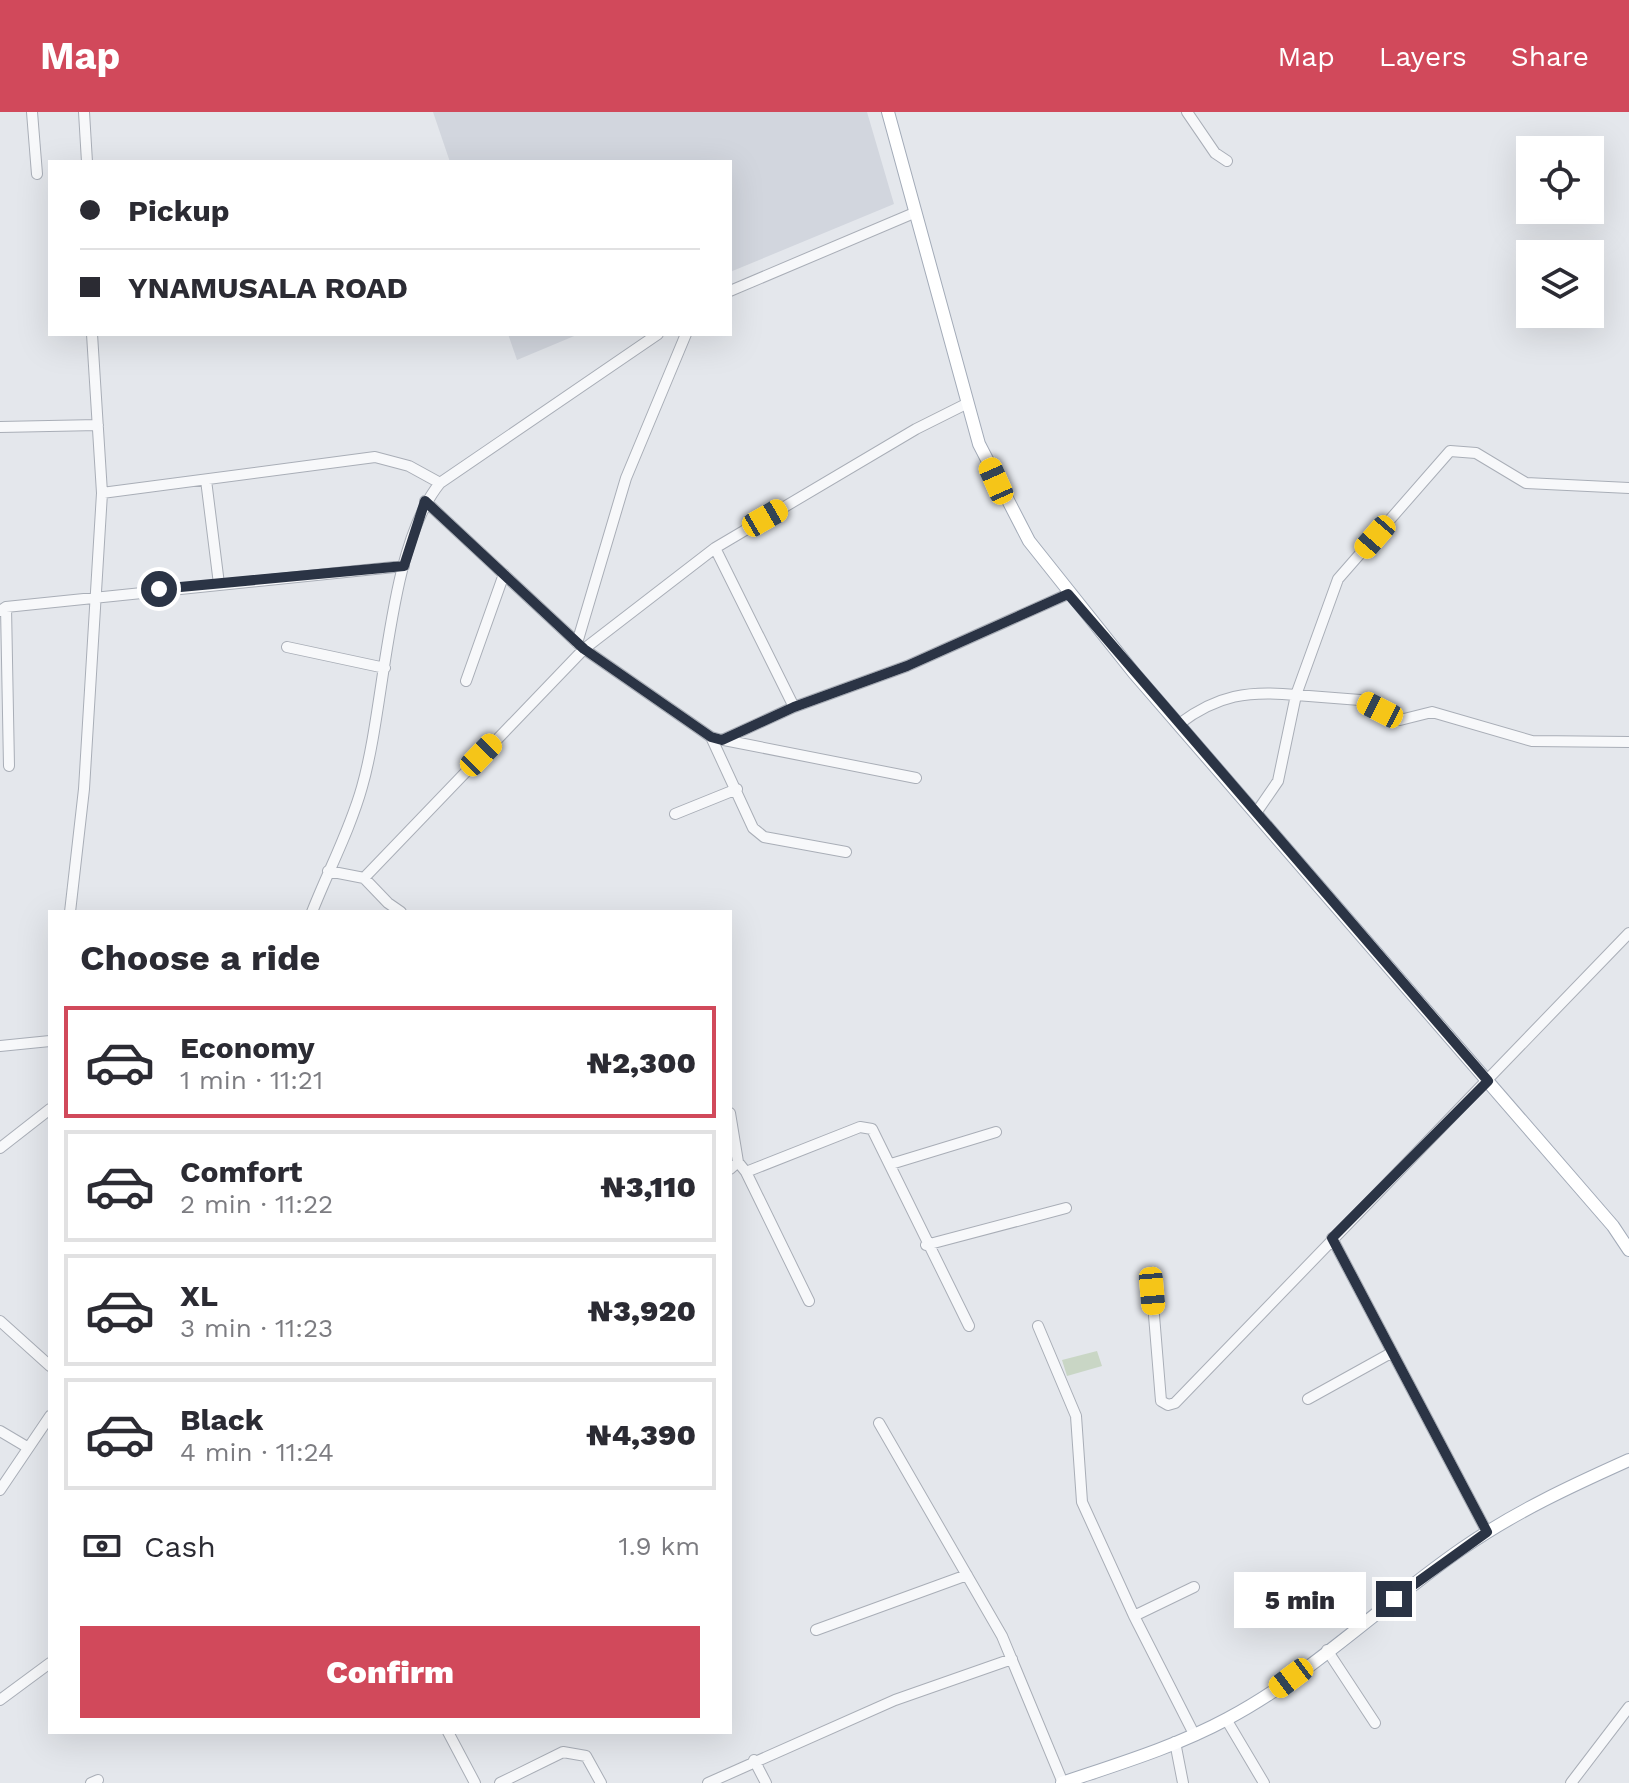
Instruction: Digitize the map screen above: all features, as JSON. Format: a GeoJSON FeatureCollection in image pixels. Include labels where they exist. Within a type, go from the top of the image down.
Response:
{"type":"FeatureCollection","features":[{"type":"Feature","properties":{"kind":"main road"},"geometry":{"type":"LineString","coordinates":[[888,112],[966,404],[979,444],[1013,515],[1068,594],[1627,1245]]}},
{"type":"Feature","properties":{"kind":"main road"},"geometry":{"type":"LineString","coordinates":[[1063,1783],[1175,1742],[1226,1719],[1273,1691],[1487,1532],[1536,1502],[1629,1460]]}},
{"type":"Feature","properties":{"kind":"street"},"geometry":{"type":"LineString","coordinates":[[32,112],[37,174]]}},
{"type":"Feature","properties":{"kind":"street"},"geometry":{"type":"LineString","coordinates":[[84,112],[87,160]]}},
{"type":"Feature","properties":{"kind":"street"},"geometry":{"type":"LineString","coordinates":[[1187,112],[1215,153],[1227,161]]}},
{"type":"Feature","properties":{"kind":"street"},"geometry":{"type":"LineString","coordinates":[[732,290],[914,213]]}},
{"type":"Feature","properties":{"kind":"street"},"geometry":{"type":"LineString","coordinates":[[70,910],[84,789],[102,493],[92,336]]}},
{"type":"Feature","properties":{"kind":"street"},"geometry":{"type":"LineString","coordinates":[[313,910],[362,788],[404,566],[425,501],[440,483],[655,336]]}},
{"type":"Feature","properties":{"kind":"street"},"geometry":{"type":"LineString","coordinates":[[581,646],[626,478],[685,336]]}},
{"type":"Feature","properties":{"kind":"street"},"geometry":{"type":"LineString","coordinates":[[364,878],[581,646],[715,548],[916,429],[966,404]]}},
{"type":"Feature","properties":{"kind":"street"},"geometry":{"type":"LineString","coordinates":[[0,427],[98,425]]}},
{"type":"Feature","properties":{"kind":"street"},"geometry":{"type":"LineString","coordinates":[[1256,813],[1278,781],[1296,695],[1338,579],[1450,451],[1476,453],[1526,483],[1629,488]]}},
{"type":"Feature","properties":{"kind":"street"},"geometry":{"type":"LineString","coordinates":[[102,493],[375,457],[409,466],[440,483]]}},
{"type":"Feature","properties":{"kind":"street"},"geometry":{"type":"LineString","coordinates":[[206,480],[219,584]]}},
{"type":"Feature","properties":{"kind":"street"},"geometry":{"type":"LineString","coordinates":[[425,501],[581,646],[716,738],[916,778]]}},
{"type":"Feature","properties":{"kind":"street"},"geometry":{"type":"LineString","coordinates":[[715,548],[794,707]]}},
{"type":"Feature","properties":{"kind":"street"},"geometry":{"type":"LineString","coordinates":[[9,766],[3,609],[96,595],[404,566]]}},
{"type":"Feature","properties":{"kind":"street"},"geometry":{"type":"LineString","coordinates":[[466,681],[504,574]]}},
{"type":"Feature","properties":{"kind":"street"},"geometry":{"type":"LineString","coordinates":[[716,738],[907,666],[1068,594]]}},
{"type":"Feature","properties":{"kind":"street"},"geometry":{"type":"LineString","coordinates":[[287,647],[385,668]]}},
{"type":"Feature","properties":{"kind":"street"},"geometry":{"type":"LineString","coordinates":[[1179,724],[1203,706],[1239,693],[1296,695],[1360,700],[1400,720],[1432,712],[1532,741],[1629,742]]}},
{"type":"Feature","properties":{"kind":"street"},"geometry":{"type":"LineString","coordinates":[[716,738],[753,828],[764,837],[846,852]]}},
{"type":"Feature","properties":{"kind":"street"},"geometry":{"type":"LineString","coordinates":[[675,814],[737,789]]}},
{"type":"Feature","properties":{"kind":"street"},"geometry":{"type":"LineString","coordinates":[[328,871],[364,878],[398,910]]}},
{"type":"Feature","properties":{"kind":"street"},"geometry":{"type":"LineString","coordinates":[[1152,1291],[1161,1401],[1168,1405],[1175,1403],[1629,933]]}},
{"type":"Feature","properties":{"kind":"street"},"geometry":{"type":"LineString","coordinates":[[1,1044],[48,1041]]}},
{"type":"Feature","properties":{"kind":"street"},"geometry":{"type":"LineString","coordinates":[[0,1148],[48,1111]]}},
{"type":"Feature","properties":{"kind":"street"},"geometry":{"type":"LineString","coordinates":[[746,1172],[860,1127],[872,1129],[891,1164],[926,1245],[969,1326]]}},
{"type":"Feature","properties":{"kind":"street"},"geometry":{"type":"LineString","coordinates":[[891,1164],[996,1132]]}},
{"type":"Feature","properties":{"kind":"street"},"geometry":{"type":"LineString","coordinates":[[732,1139],[734,1165],[746,1172],[809,1301]]}},
{"type":"Feature","properties":{"kind":"street"},"geometry":{"type":"LineString","coordinates":[[926,1245],[1066,1208]]}},
{"type":"Feature","properties":{"kind":"street"},"geometry":{"type":"LineString","coordinates":[[1332,1238],[1487,1532]]}},
{"type":"Feature","properties":{"kind":"street"},"geometry":{"type":"LineString","coordinates":[[0,1321],[48,1364]]}},
{"type":"Feature","properties":{"kind":"street"},"geometry":{"type":"LineString","coordinates":[[1038,1326],[1076,1416],[1082,1502],[1134,1616],[1194,1734]]}},
{"type":"Feature","properties":{"kind":"street"},"geometry":{"type":"LineString","coordinates":[[1308,1399],[1391,1353]]}},
{"type":"Feature","properties":{"kind":"street"},"geometry":{"type":"LineString","coordinates":[[1,1488],[48,1419]]}},
{"type":"Feature","properties":{"kind":"street"},"geometry":{"type":"LineString","coordinates":[[879,1423],[1012,1659],[1063,1783]]}},
{"type":"Feature","properties":{"kind":"street"},"geometry":{"type":"LineString","coordinates":[[0,1431],[27,1447]]}},
{"type":"Feature","properties":{"kind":"street"},"geometry":{"type":"LineString","coordinates":[[816,1630],[967,1575]]}},
{"type":"Feature","properties":{"kind":"street"},"geometry":{"type":"LineString","coordinates":[[1134,1616],[1194,1587]]}},
{"type":"Feature","properties":{"kind":"street"},"geometry":{"type":"LineString","coordinates":[[1327,1650],[1375,1723]]}},
{"type":"Feature","properties":{"kind":"street"},"geometry":{"type":"LineString","coordinates":[[708,1783],[895,1700],[1012,1659]]}},
{"type":"Feature","properties":{"kind":"street"},"geometry":{"type":"LineString","coordinates":[[0,1700],[48,1664]]}},
{"type":"Feature","properties":{"kind":"street"},"geometry":{"type":"LineString","coordinates":[[1571,1783],[1625,1721],[1629,1707]]}},
{"type":"Feature","properties":{"kind":"street"},"geometry":{"type":"LineString","coordinates":[[1226,1719],[1264,1783]]}},
{"type":"Feature","properties":{"kind":"street"},"geometry":{"type":"LineString","coordinates":[[449,1734],[475,1783]]}},
{"type":"Feature","properties":{"kind":"street"},"geometry":{"type":"LineString","coordinates":[[1175,1742],[1183,1783]]}},
{"type":"Feature","properties":{"kind":"street"},"geometry":{"type":"LineString","coordinates":[[500,1783],[563,1752],[586,1756],[601,1783]]}},
{"type":"Feature","properties":{"kind":"street"},"geometry":{"type":"LineString","coordinates":[[754,1760],[766,1783]]}},
{"type":"Feature","properties":{"kind":"shaded area"},"geometry":{"type":"Polygon","coordinates":[[[433,112],[867,112],[894,204],[732,271],[732,160],[449,160],[433,112]]]}},
{"type":"Feature","properties":{"kind":"shaded area"},"geometry":{"type":"Polygon","coordinates":[[[509,336],[574,336],[517,360],[509,336]]]}},
{"type":"Feature","properties":{"kind":"green space"},"geometry":{"type":"Polygon","coordinates":[[[1097,1351],[1102,1366],[1067,1376],[1062,1360],[1097,1351]]]}},
{"type":"Feature","properties":{"kind":"route"},"geometry":{"type":"LineString","coordinates":[[159,589],[404,566],[425,501],[584,649],[711,737],[722,740],[794,707],[907,666],[1068,594],[1488,1081],[1332,1238],[1487,1532],[1394,1599]]}}]}
